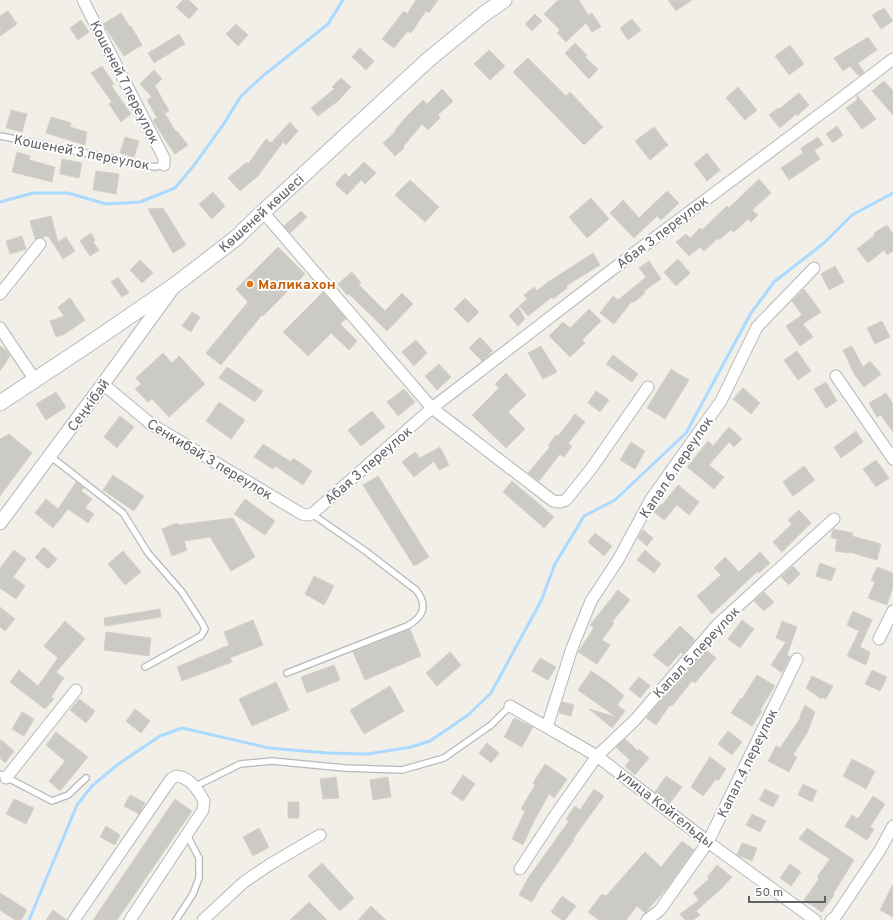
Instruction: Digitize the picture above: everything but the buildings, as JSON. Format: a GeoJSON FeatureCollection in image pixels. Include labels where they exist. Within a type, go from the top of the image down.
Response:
{"type":"FeatureCollection","features":[{"type":"Feature","properties":{"kind":"main road","name":"Көшеней көшесі"},"geometry":{"type":"LineString","coordinates":[[0,403],[174,285],[236,238],[428,60],[484,14],[504,0]]}},
{"type":"Feature","properties":{"kind":"street","name":"Кошеней 7 переулок"},"geometry":{"type":"LineString","coordinates":[[83,0],[164,158],[164,165]]}},
{"type":"Feature","properties":{"kind":"street","name":"Абая 3 переулок"},"geometry":{"type":"LineString","coordinates":[[307,514],[432,408],[609,272],[893,59]]}},
{"type":"Feature","properties":{"kind":"street"},"geometry":{"type":"LineString","coordinates":[[263,212],[432,408],[553,501],[560,502],[566,500],[591,469],[648,387]]}},
{"type":"Feature","properties":{"kind":"street"},"geometry":{"type":"LineString","coordinates":[[0,294],[40,244]]}},
{"type":"Feature","properties":{"kind":"street","name":"Капал 6 переулок"},"geometry":{"type":"LineString","coordinates":[[547,727],[572,648],[590,601],[618,560],[651,499],[721,401],[757,327],[814,268]]}},
{"type":"Feature","properties":{"kind":"street","name":"Сеңкібай"},"geometry":{"type":"LineString","coordinates":[[0,523],[174,285]]}},
{"type":"Feature","properties":{"kind":"street"},"geometry":{"type":"LineString","coordinates":[[0,328],[35,380]]}},
{"type":"Feature","properties":{"kind":"street"},"geometry":{"type":"LineString","coordinates":[[836,376],[893,459]]}},
{"type":"Feature","properties":{"kind":"street","name":"Сенкибай 3 переулок"},"geometry":{"type":"LineString","coordinates":[[103,384],[151,424],[307,514]]}},
{"type":"Feature","properties":{"kind":"street","name":"Капал 5 переулок"},"geometry":{"type":"LineString","coordinates":[[520,869],[556,814],[597,756],[635,720],[718,624],[834,519]]}},
{"type":"Feature","properties":{"kind":"street"},"geometry":{"type":"LineString","coordinates":[[879,639],[893,611]]}},
{"type":"Feature","properties":{"kind":"street","name":"Капал 4 переулок"},"geometry":{"type":"LineString","coordinates":[[646,920],[660,910],[708,842],[797,659]]}},
{"type":"Feature","properties":{"kind":"street"},"geometry":{"type":"LineString","coordinates":[[3,776],[76,690]]}},
{"type":"Feature","properties":{"kind":"street","name":"улица Койгельды"},"geometry":{"type":"LineString","coordinates":[[510,706],[597,756],[708,842],[815,920]]}},
{"type":"Feature","properties":{"kind":"street"},"geometry":{"type":"LineString","coordinates":[[74,920],[171,779],[176,776],[181,776],[196,786],[204,801],[203,810],[130,920]]}},
{"type":"Feature","properties":{"kind":"street"},"geometry":{"type":"LineString","coordinates":[[838,919],[893,826]]}},
{"type":"Feature","properties":{"kind":"street"},"geometry":{"type":"LineString","coordinates":[[203,920],[244,882],[269,865],[320,835]]}},
{"type":"Feature","properties":{"kind":"lane","name":"Кошеней 3 переулок"},"geometry":{"type":"LineString","coordinates":[[0,136],[155,167],[164,165]]}},
{"type":"Feature","properties":{"kind":"lane"},"geometry":{"type":"LineString","coordinates":[[50,456],[123,513],[148,553],[182,592],[205,629],[201,636],[145,667]]}},
{"type":"Feature","properties":{"kind":"lane"},"geometry":{"type":"LineString","coordinates":[[287,673],[414,623],[422,612],[424,604],[422,597],[416,590],[364,550],[307,514]]}},
{"type":"Feature","properties":{"kind":"lane"},"geometry":{"type":"LineString","coordinates":[[196,786],[240,764],[272,761],[345,768],[402,770],[444,758],[490,725],[510,706]]}},
{"type":"Feature","properties":{"kind":"lane"},"geometry":{"type":"LineString","coordinates":[[3,776],[52,801],[68,795],[86,778]]}},
{"type":"Feature","properties":{"kind":"lane"},"geometry":{"type":"LineString","coordinates":[[176,920],[193,894],[199,878],[199,858],[187,835]]}},
{"type":"Feature","properties":{"kind":"waterway"},"geometry":{"type":"LineString","coordinates":[[0,202],[33,193],[68,193],[106,204],[140,202],[175,188],[195,164],[223,125],[241,96],[264,75],[328,24],[343,0]]}},
{"type":"Feature","properties":{"kind":"waterway"},"geometry":{"type":"LineString","coordinates":[[29,920],[77,805],[92,786],[117,765],[160,736],[182,728],[269,748],[327,753],[368,754],[411,747],[430,741],[468,715],[491,693],[541,601],[555,564],[584,516],[615,500],[686,433],[751,313],[774,282],[824,243],[852,215],[893,193]]}},
{"type":"Feature","properties":{"kind":"place","name":"Маликахон"},"geometry":{"type":"Point","coordinates":[250,284]}}]}
